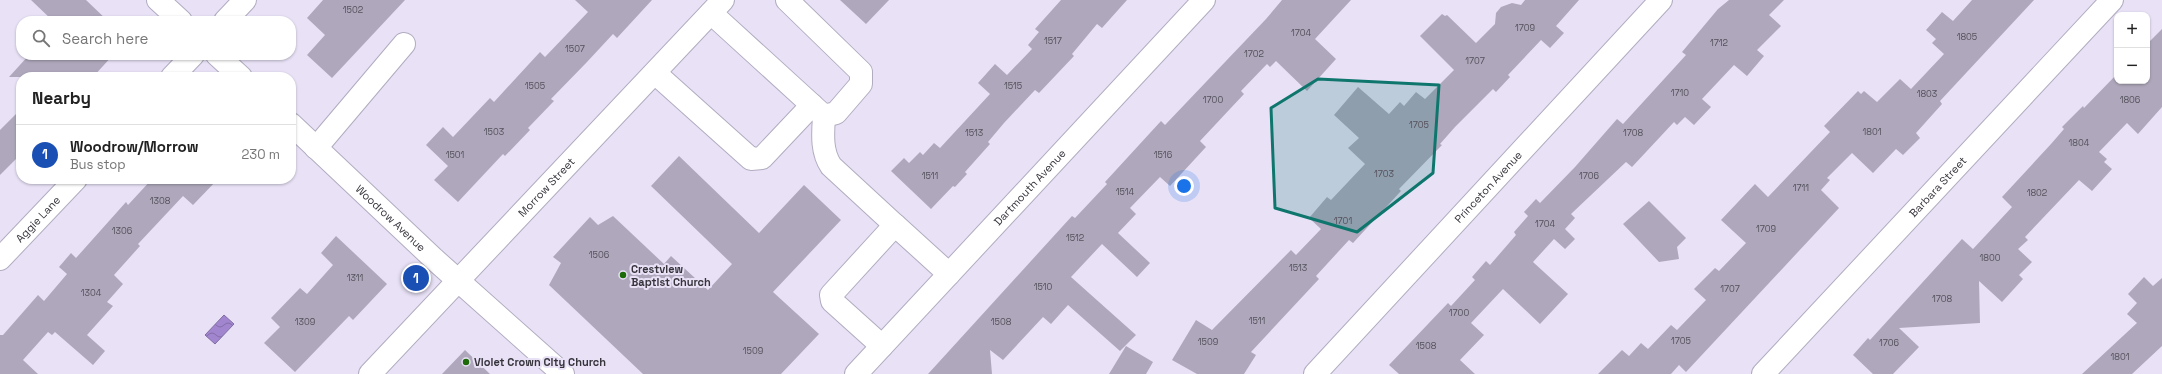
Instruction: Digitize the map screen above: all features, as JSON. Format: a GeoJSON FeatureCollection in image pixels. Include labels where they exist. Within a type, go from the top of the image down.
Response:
{"type":"FeatureCollection","features":[{"type":"Feature","properties":{"kind":"street"},"geometry":{"type":"LineString","coordinates":[[158,0],[176,16]]}},
{"type":"Feature","properties":{"kind":"street"},"geometry":{"type":"LineString","coordinates":[[230,16],[245,0]]}},
{"type":"Feature","properties":{"kind":"street"},"geometry":{"type":"LineString","coordinates":[[787,0],[861,72],[861,84],[836,113],[818,110]]}},
{"type":"Feature","properties":{"kind":"street","name":"Dartmouth Avenue"},"geometry":{"type":"LineString","coordinates":[[856,374],[1204,0]]}},
{"type":"Feature","properties":{"kind":"street","name":"Princeton Avenue"},"geometry":{"type":"LineString","coordinates":[[1315,374],[1661,0]]}},
{"type":"Feature","properties":{"kind":"street","name":"Barbara Street"},"geometry":{"type":"LineString","coordinates":[[1763,374],[2112,0]]}},
{"type":"Feature","properties":{"kind":"street"},"geometry":{"type":"LineString","coordinates":[[717,7],[818,110],[823,144],[827,160],[831,166],[949,274]]}},
{"type":"Feature","properties":{"kind":"street","name":"Morrow Street"},"geometry":{"type":"LineString","coordinates":[[370,374],[717,7]]}},
{"type":"Feature","properties":{"kind":"street"},"geometry":{"type":"LineString","coordinates":[[316,148],[404,44]]}},
{"type":"Feature","properties":{"kind":"street"},"geometry":{"type":"LineString","coordinates":[[177,72],[188,60]]}},
{"type":"Feature","properties":{"kind":"street"},"geometry":{"type":"LineString","coordinates":[[223,60],[236,72]]}},
{"type":"Feature","properties":{"kind":"street"},"geometry":{"type":"LineString","coordinates":[[655,73],[751,159],[762,158],[818,110]]}},
{"type":"Feature","properties":{"kind":"street","name":"Woodrow Avenue"},"geometry":{"type":"LineString","coordinates":[[296,129],[563,374]]}},
{"type":"Feature","properties":{"kind":"street","name":"Aggie Lane"},"geometry":{"type":"LineString","coordinates":[[0,259],[71,184]]}},
{"type":"Feature","properties":{"kind":"street"},"geometry":{"type":"LineString","coordinates":[[882,346],[832,301],[831,294],[895,225]]}},
{"type":"Feature","properties":{"kind":"highlighted area"},"geometry":{"type":"Polygon","coordinates":[[[1318,79],[1439,85],[1433,173],[1357,232],[1275,208],[1271,108],[1318,79]]]}},
{"type":"Feature","properties":{"kind":"water"},"geometry":{"type":"Polygon","coordinates":[[[224,315],[234,324],[215,344],[205,335],[224,315]]]}},
{"type":"Feature","properties":{"kind":"building"},"geometry":{"type":"Polygon","coordinates":[[[31,0],[86,0],[103,16],[48,16],[31,0]]]}},
{"type":"Feature","properties":{"kind":"building"},"geometry":{"type":"Polygon","coordinates":[[[323,0],[405,0],[332,78],[307,55],[325,35],[307,18],[323,0]]]}},
{"type":"Feature","properties":{"kind":"building"},"geometry":{"type":"Polygon","coordinates":[[[575,0],[652,0],[617,38],[613,34],[551,99],[554,101],[528,128],[530,130],[505,156],[503,154],[458,202],[434,180],[448,166],[426,145],[443,127],[453,137],[490,98],[494,102],[540,52],[545,57],[588,12],[575,0]]]}},
{"type":"Feature","properties":{"kind":"building"},"geometry":{"type":"Polygon","coordinates":[[[840,0],[889,0],[866,24],[840,0]]]}},
{"type":"Feature","properties":{"kind":"building"},"geometry":{"type":"Polygon","coordinates":[[[1061,0],[1127,0],[1102,28],[1097,24],[1072,54],[1074,56],[1039,93],[1035,90],[1004,123],[988,142],[990,144],[965,172],[967,174],[931,209],[891,171],[904,158],[909,163],[920,152],[923,155],[934,143],[940,148],[990,94],[978,83],[995,64],[1007,75],[1032,49],[1028,45],[1039,32],[1035,29],[1061,0]]]}},
{"type":"Feature","properties":{"kind":"building"},"geometry":{"type":"Polygon","coordinates":[[[1282,0],[1351,0],[1315,39],[1336,59],[1307,91],[1276,61],[1270,67],[1267,64],[1241,91],[1244,94],[1200,141],[1206,147],[1170,186],[1160,177],[1130,208],[1136,214],[1118,233],[1150,263],[1137,277],[1102,244],[1071,277],[1136,335],[1120,351],[1068,305],[1051,324],[1043,317],[1003,360],[990,350],[992,374],[928,374],[1072,216],[1075,218],[1107,184],[1105,182],[1161,121],[1165,125],[1266,19],[1282,0]]]}},
{"type":"Feature","properties":{"kind":"building"},"geometry":{"type":"Polygon","coordinates":[[[1525,0],[1579,0],[1556,26],[1564,33],[1550,48],[1541,40],[1508,75],[1510,77],[1496,92],[1493,89],[1455,127],[1440,144],[1442,145],[1399,189],[1401,191],[1353,243],[1349,240],[1316,276],[1319,279],[1251,352],[1256,355],[1244,374],[1197,374],[1172,360],[1196,320],[1212,330],[1291,250],[1296,255],[1321,229],[1309,218],[1327,197],[1331,200],[1365,164],[1348,148],[1359,138],[1334,115],[1358,87],[1389,114],[1400,102],[1404,106],[1416,92],[1425,99],[1454,70],[1420,36],[1442,14],[1445,16],[1447,15],[1476,43],[1495,24],[1496,13],[1501,7],[1512,3],[1521,5],[1525,0]]]}},
{"type":"Feature","properties":{"kind":"building"},"geometry":{"type":"Polygon","coordinates":[[[1729,0],[1784,0],[1769,15],[1781,26],[1757,50],[1764,56],[1747,76],[1734,65],[1702,99],[1711,107],[1694,125],[1685,117],[1677,125],[1674,122],[1632,167],[1626,162],[1571,214],[1575,218],[1565,229],[1575,239],[1565,249],[1554,239],[1533,262],[1568,294],[1540,324],[1503,289],[1471,323],[1484,335],[1460,360],[1475,374],[1399,374],[1389,365],[1448,303],[1451,306],[1475,280],[1472,277],[1486,261],[1490,265],[1516,235],[1514,232],[1528,216],[1524,212],[1536,199],[1540,203],[1575,167],[1617,119],[1623,124],[1686,55],[1682,52],[1718,9],[1729,0]]]}},
{"type":"Feature","properties":{"kind":"building"},"geometry":{"type":"Polygon","coordinates":[[[1972,0],[2034,0],[1940,101],[1942,104],[1916,133],[1920,138],[1903,155],[1896,149],[1873,173],[1852,153],[1827,178],[1830,180],[1821,190],[1839,208],[1686,372],[1679,365],[1671,374],[1598,374],[1622,350],[1629,356],[1641,343],[1648,349],[1671,325],[1677,330],[1706,300],[1694,289],[1715,268],[1719,271],[1746,243],[1721,220],[1755,184],[1768,197],[1830,132],[1824,126],[1858,91],[1861,94],[1864,91],[1877,102],[1900,79],[1911,89],[1944,54],[1932,43],[1936,39],[1926,30],[1942,12],[1953,21],[1972,0]]]}},
{"type":"Feature","properties":{"kind":"building"},"geometry":{"type":"Polygon","coordinates":[[[2162,29],[2162,107],[2138,134],[2127,123],[2099,152],[2107,159],[2104,162],[2112,169],[2092,191],[2079,180],[2025,237],[2028,240],[2018,249],[2032,262],[2019,275],[2023,279],[2002,302],[1979,281],[1980,323],[1899,328],[1919,347],[1893,374],[1873,374],[1853,355],[1868,338],[1870,340],[1962,239],[1973,249],[2012,207],[2002,197],[2064,129],[2062,127],[2083,106],[2084,108],[2114,77],[2114,84],[2150,84],[2150,41],[2162,29]]]}},
{"type":"Feature","properties":{"kind":"building"},"geometry":{"type":"Polygon","coordinates":[[[24,60],[108,60],[98,72],[16,72],[16,77],[9,77],[24,60]]]}},
{"type":"Feature","properties":{"kind":"building"},"geometry":{"type":"Polygon","coordinates":[[[16,114],[16,159],[0,175],[0,130],[16,114]]]}},
{"type":"Feature","properties":{"kind":"building","name":"Crestview Baptist Church"},"geometry":{"type":"Polygon","coordinates":[[[679,156],[759,233],[804,185],[841,220],[773,292],[819,334],[781,374],[643,374],[549,285],[561,263],[553,257],[590,217],[598,225],[613,216],[664,264],[671,256],[708,290],[732,264],[651,186],[679,156]]]}},
{"type":"Feature","properties":{"kind":"building"},"geometry":{"type":"Polygon","coordinates":[[[147,184],[213,184],[193,205],[183,196],[138,244],[140,246],[114,275],[123,284],[107,302],[113,306],[87,335],[105,351],[93,365],[55,332],[52,335],[48,332],[23,360],[38,374],[0,374],[0,335],[3,335],[38,295],[44,301],[67,274],[59,267],[71,253],[76,258],[126,202],[128,205],[147,184]]]}},
{"type":"Feature","properties":{"kind":"building"},"geometry":{"type":"Polygon","coordinates":[[[1649,201],[1686,238],[1677,247],[1679,259],[1659,262],[1623,224],[1649,201]]]}},
{"type":"Feature","properties":{"kind":"building"},"geometry":{"type":"Polygon","coordinates":[[[336,236],[387,284],[353,320],[349,316],[295,372],[264,343],[280,327],[271,318],[300,288],[307,294],[333,265],[321,253],[336,236]]]}},
{"type":"Feature","properties":{"kind":"building"},"geometry":{"type":"Polygon","coordinates":[[[2144,277],[2153,286],[2162,278],[2162,346],[2132,374],[2082,374],[2137,323],[2127,314],[2137,303],[2128,294],[2144,277]]]}},
{"type":"Feature","properties":{"kind":"building"},"geometry":{"type":"Polygon","coordinates":[[[1126,346],[1153,362],[1146,374],[1109,374],[1126,346]]]}},
{"type":"Feature","properties":{"kind":"building","name":"Violet Crown City Church"},"geometry":{"type":"Polygon","coordinates":[[[465,350],[490,374],[442,374],[465,350]]]}},
{"type":"Feature","properties":{"kind":"place","name":"Crestview Baptist Church"},"geometry":{"type":"Point","coordinates":[623,275]}},
{"type":"Feature","properties":{"kind":"place","name":"Woodrow/Morrow"},"geometry":{"type":"Point","coordinates":[416,278]}},
{"type":"Feature","properties":{"kind":"place","name":"Violet Crown City Church"},"geometry":{"type":"Point","coordinates":[466,362]}}]}
